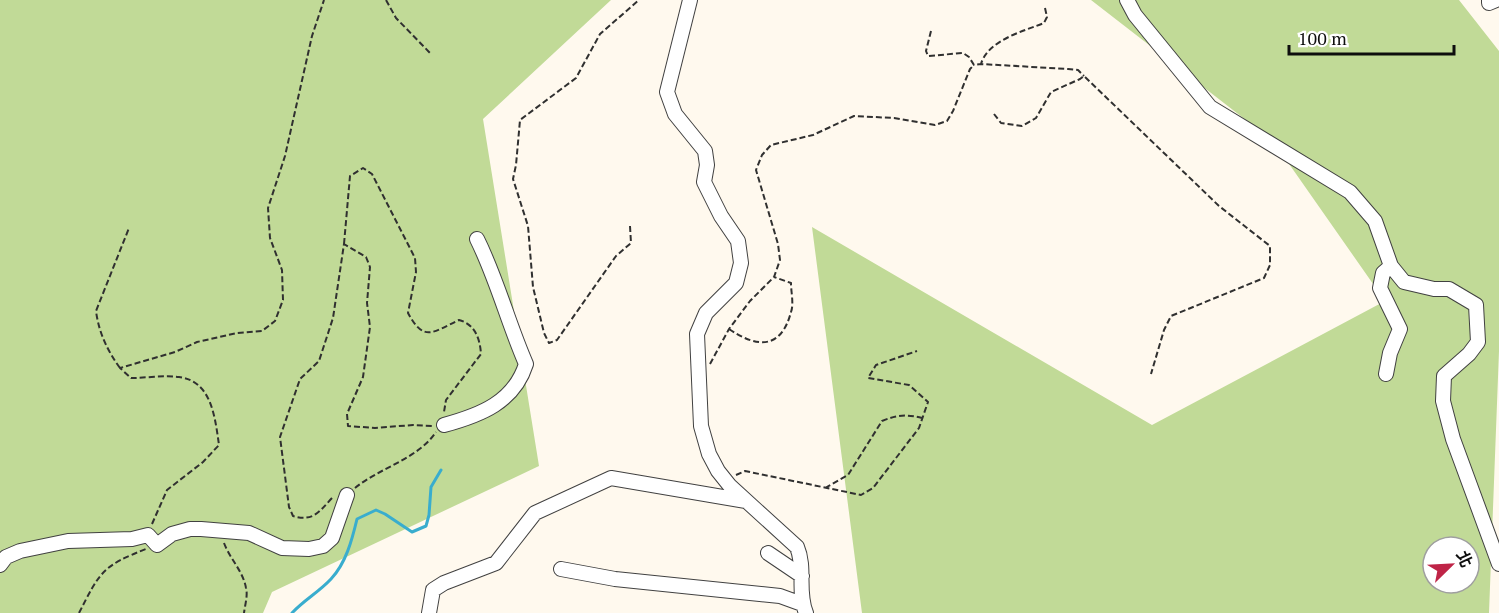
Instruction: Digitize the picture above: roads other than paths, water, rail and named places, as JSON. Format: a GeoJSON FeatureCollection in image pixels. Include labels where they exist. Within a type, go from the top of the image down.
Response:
{"type":"FeatureCollection","features":[{"type":"Feature","properties":{"kind":"street"},"geometry":{"type":"LineString","coordinates":[[690,0],[667,92],[675,114],[705,151],[707,165],[704,182],[721,216],[738,241],[741,263],[736,283],[706,313],[697,334],[701,426],[709,454],[718,471],[730,486],[797,547],[802,559],[804,609]]}},
{"type":"Feature","properties":{"kind":"street"},"geometry":{"type":"LineString","coordinates":[[1127,0],[1135,15],[1210,107],[1350,192],[1376,221],[1391,266],[1404,282],[1434,290],[1449,289],[1476,305],[1478,342],[1444,376],[1443,401],[1453,439],[1499,564]]}},
{"type":"Feature","properties":{"kind":"street"},"geometry":{"type":"LineString","coordinates":[[1489,0],[1489,3],[1496,0]]}},
{"type":"Feature","properties":{"kind":"street"},"geometry":{"type":"LineString","coordinates":[[444,425],[464,420],[490,408],[514,390],[526,364],[510,327],[489,263],[477,239]]}},
{"type":"Feature","properties":{"kind":"street"},"geometry":{"type":"LineString","coordinates":[[1386,374],[1390,353],[1400,329],[1380,288],[1383,273],[1391,266]]}},
{"type":"Feature","properties":{"kind":"street"},"geometry":{"type":"LineString","coordinates":[[429,613],[434,590],[444,583],[496,563],[535,513],[611,478],[747,502]]}},
{"type":"Feature","properties":{"kind":"street"},"geometry":{"type":"LineString","coordinates":[[0,565],[6,556],[20,551],[68,541],[153,540],[190,529],[249,533],[282,548],[309,549],[322,546],[332,538],[347,495]]}},
{"type":"Feature","properties":{"kind":"street"},"geometry":{"type":"LineString","coordinates":[[768,553],[802,576]]}},
{"type":"Feature","properties":{"kind":"street"},"geometry":{"type":"LineString","coordinates":[[561,569],[615,579],[780,596],[804,609]]}},
{"type":"Feature","properties":{"kind":"waterway"},"geometry":{"type":"LineString","coordinates":[[292,613],[326,584],[341,566],[357,519],[376,510],[412,532],[426,526],[431,487],[441,470]]}}]}
